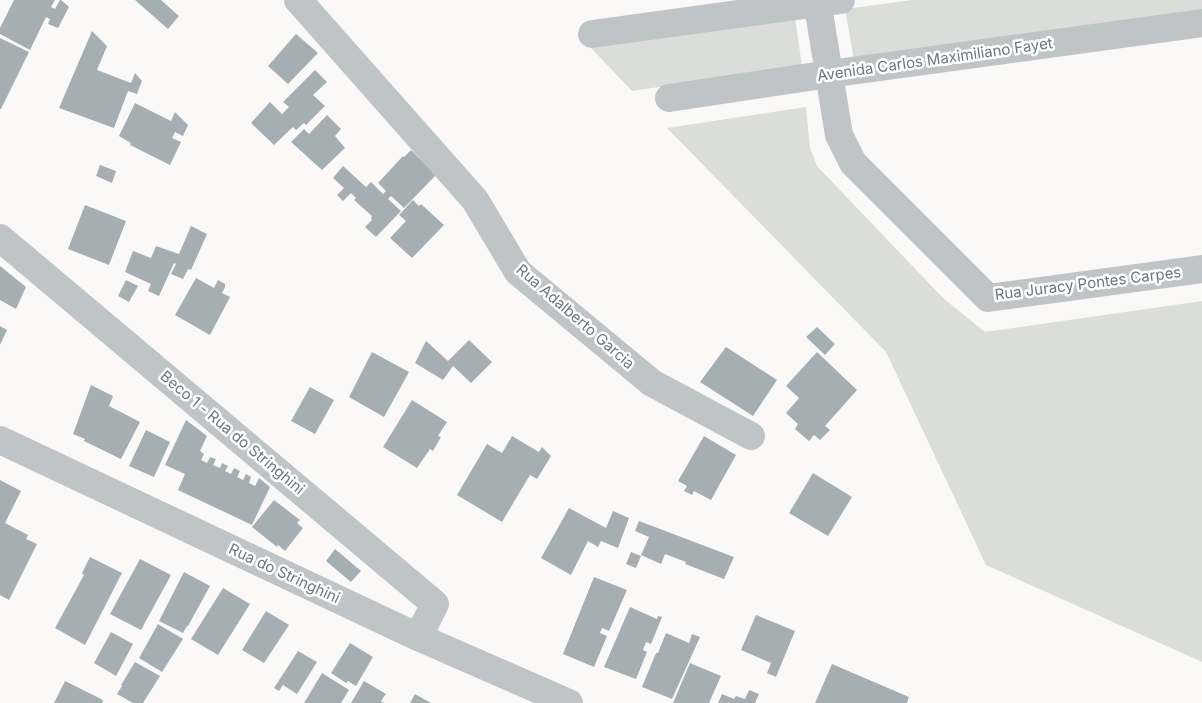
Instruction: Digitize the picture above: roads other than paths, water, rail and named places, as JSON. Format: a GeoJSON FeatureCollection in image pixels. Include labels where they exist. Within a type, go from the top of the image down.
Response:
{"type":"FeatureCollection","features":[{"type":"Feature","properties":{"kind":"street","name":"Rua Adalberto Garcia"},"geometry":{"type":"LineString","coordinates":[[298,0],[474,200],[518,272],[652,383],[751,436]]}},
{"type":"Feature","properties":{"kind":"street"},"geometry":{"type":"LineString","coordinates":[[592,34],[825,1],[829,74]]}},
{"type":"Feature","properties":{"kind":"street","name":"Avenida Carlos Maximiliano Fayet"},"geometry":{"type":"LineString","coordinates":[[669,98],[1202,23]]}},
{"type":"Feature","properties":{"kind":"street","name":"Rua Juracy Pontes Carpes"},"geometry":{"type":"LineString","coordinates":[[829,74],[840,135],[853,163],[988,298],[1202,269]]}},
{"type":"Feature","properties":{"kind":"street","name":"Beco 1 - Rua do Stringhini"},"geometry":{"type":"LineString","coordinates":[[0,238],[435,604],[418,637]]}},
{"type":"Feature","properties":{"kind":"street","name":"Rua do Stringhini"},"geometry":{"type":"LineString","coordinates":[[0,440],[418,637],[569,703]]}}]}
